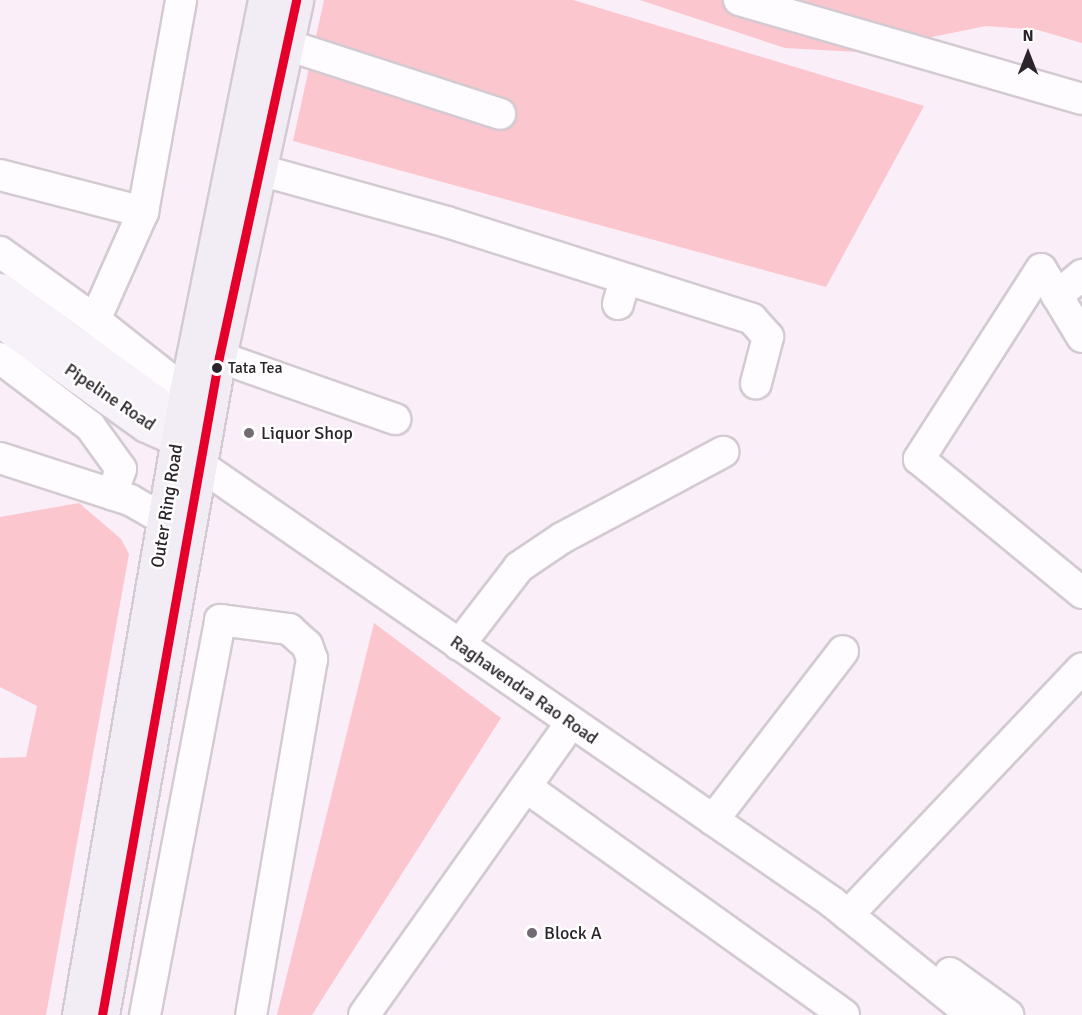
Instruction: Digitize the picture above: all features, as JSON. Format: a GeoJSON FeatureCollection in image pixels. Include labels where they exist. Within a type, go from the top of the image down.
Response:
{"type":"FeatureCollection","features":[{"type":"Feature","properties":{"kind":"highway","name":"Outer Ring Road"},"geometry":{"type":"LineString","coordinates":[[79,1015],[186,392],[265,0]]}},
{"type":"Feature","properties":{"kind":"highway","name":"Outer Ring Road"},"geometry":{"type":"LineString","coordinates":[[102,1015],[219,357],[296,0]]}},
{"type":"Feature","properties":{"kind":"main road","name":"Pipeline Road"},"geometry":{"type":"LineString","coordinates":[[0,290],[89,369]]}},
{"type":"Feature","properties":{"kind":"main road","name":"Pipeline Road"},"geometry":{"type":"LineString","coordinates":[[0,320],[155,402],[178,439]]}},
{"type":"Feature","properties":{"kind":"street"},"geometry":{"type":"LineString","coordinates":[[95,320],[143,212],[181,0]]}},
{"type":"Feature","properties":{"kind":"street"},"geometry":{"type":"LineString","coordinates":[[738,0],[1082,99]]}},
{"type":"Feature","properties":{"kind":"street"},"geometry":{"type":"LineString","coordinates":[[287,45],[500,114]]}},
{"type":"Feature","properties":{"kind":"street"},"geometry":{"type":"LineString","coordinates":[[260,170],[447,222],[622,292],[752,319],[768,337],[756,383]]}},
{"type":"Feature","properties":{"kind":"street"},"geometry":{"type":"LineString","coordinates":[[0,175],[143,212]]}},
{"type":"Feature","properties":{"kind":"street"},"geometry":{"type":"LineString","coordinates":[[0,252],[95,320],[186,392]]}},
{"type":"Feature","properties":{"kind":"street"},"geometry":{"type":"LineString","coordinates":[[1082,337],[1041,269],[919,459],[1082,593]]}},
{"type":"Feature","properties":{"kind":"street"},"geometry":{"type":"LineString","coordinates":[[1057,296],[1082,275]]}},
{"type":"Feature","properties":{"kind":"street"},"geometry":{"type":"LineString","coordinates":[[219,357],[395,418]]}},
{"type":"Feature","properties":{"kind":"street"},"geometry":{"type":"LineString","coordinates":[[0,358],[90,426],[121,469],[112,494]]}},
{"type":"Feature","properties":{"kind":"street"},"geometry":{"type":"LineString","coordinates":[[459,645],[519,567],[562,538],[723,452]]}},
{"type":"Feature","properties":{"kind":"street"},"geometry":{"type":"LineString","coordinates":[[0,458],[130,500],[165,520]]}},
{"type":"Feature","properties":{"kind":"street","name":"Raghavendra Rao Road"},"geometry":{"type":"LineString","coordinates":[[200,465],[848,915],[972,1015]]}},
{"type":"Feature","properties":{"kind":"street"},"geometry":{"type":"LineString","coordinates":[[145,1015],[220,621],[289,629],[307,645],[312,659],[251,1015]]}},
{"type":"Feature","properties":{"kind":"street"},"geometry":{"type":"LineString","coordinates":[[713,820],[843,651]]}},
{"type":"Feature","properties":{"kind":"street"},"geometry":{"type":"LineString","coordinates":[[848,915],[1082,668]]}},
{"type":"Feature","properties":{"kind":"street"},"geometry":{"type":"LineString","coordinates":[[364,1015],[571,723]]}},
{"type":"Feature","properties":{"kind":"street"},"geometry":{"type":"LineString","coordinates":[[526,787],[844,1015]]}},
{"type":"Feature","properties":{"kind":"street","name":"Raghavendra Rao Road"},"geometry":{"type":"LineString","coordinates":[[848,915],[878,921],[1008,1015]]}},
{"type":"Feature","properties":{"kind":"shaded area"},"geometry":{"type":"Polygon","coordinates":[[[324,0],[573,0],[924,106],[826,287],[293,141],[324,0]]]}},
{"type":"Feature","properties":{"kind":"shaded area"},"geometry":{"type":"Polygon","coordinates":[[[640,0],[1082,0],[1082,43],[1038,30],[986,26],[858,52],[785,48],[640,0]]]}},
{"type":"Feature","properties":{"kind":"shaded area"},"geometry":{"type":"Polygon","coordinates":[[[79,503],[121,539],[129,554],[46,1015],[0,1015],[0,758],[26,757],[37,706],[0,687],[0,517],[79,503]]]}},
{"type":"Feature","properties":{"kind":"shaded area"},"geometry":{"type":"Polygon","coordinates":[[[374,623],[501,718],[312,1015],[277,1015],[374,623]]]}},
{"type":"Feature","properties":{"kind":"transit line"},"geometry":{"type":"LineString","coordinates":[[102,1015],[219,357],[296,0]]}},
{"type":"Feature","properties":{"kind":"place","name":"Tata Tea"},"geometry":{"type":"Point","coordinates":[217,368]}},
{"type":"Feature","properties":{"kind":"place","name":"Liquor Shop"},"geometry":{"type":"Point","coordinates":[249,433]}},
{"type":"Feature","properties":{"kind":"place","name":"Block A"},"geometry":{"type":"Point","coordinates":[532,933]}}]}
